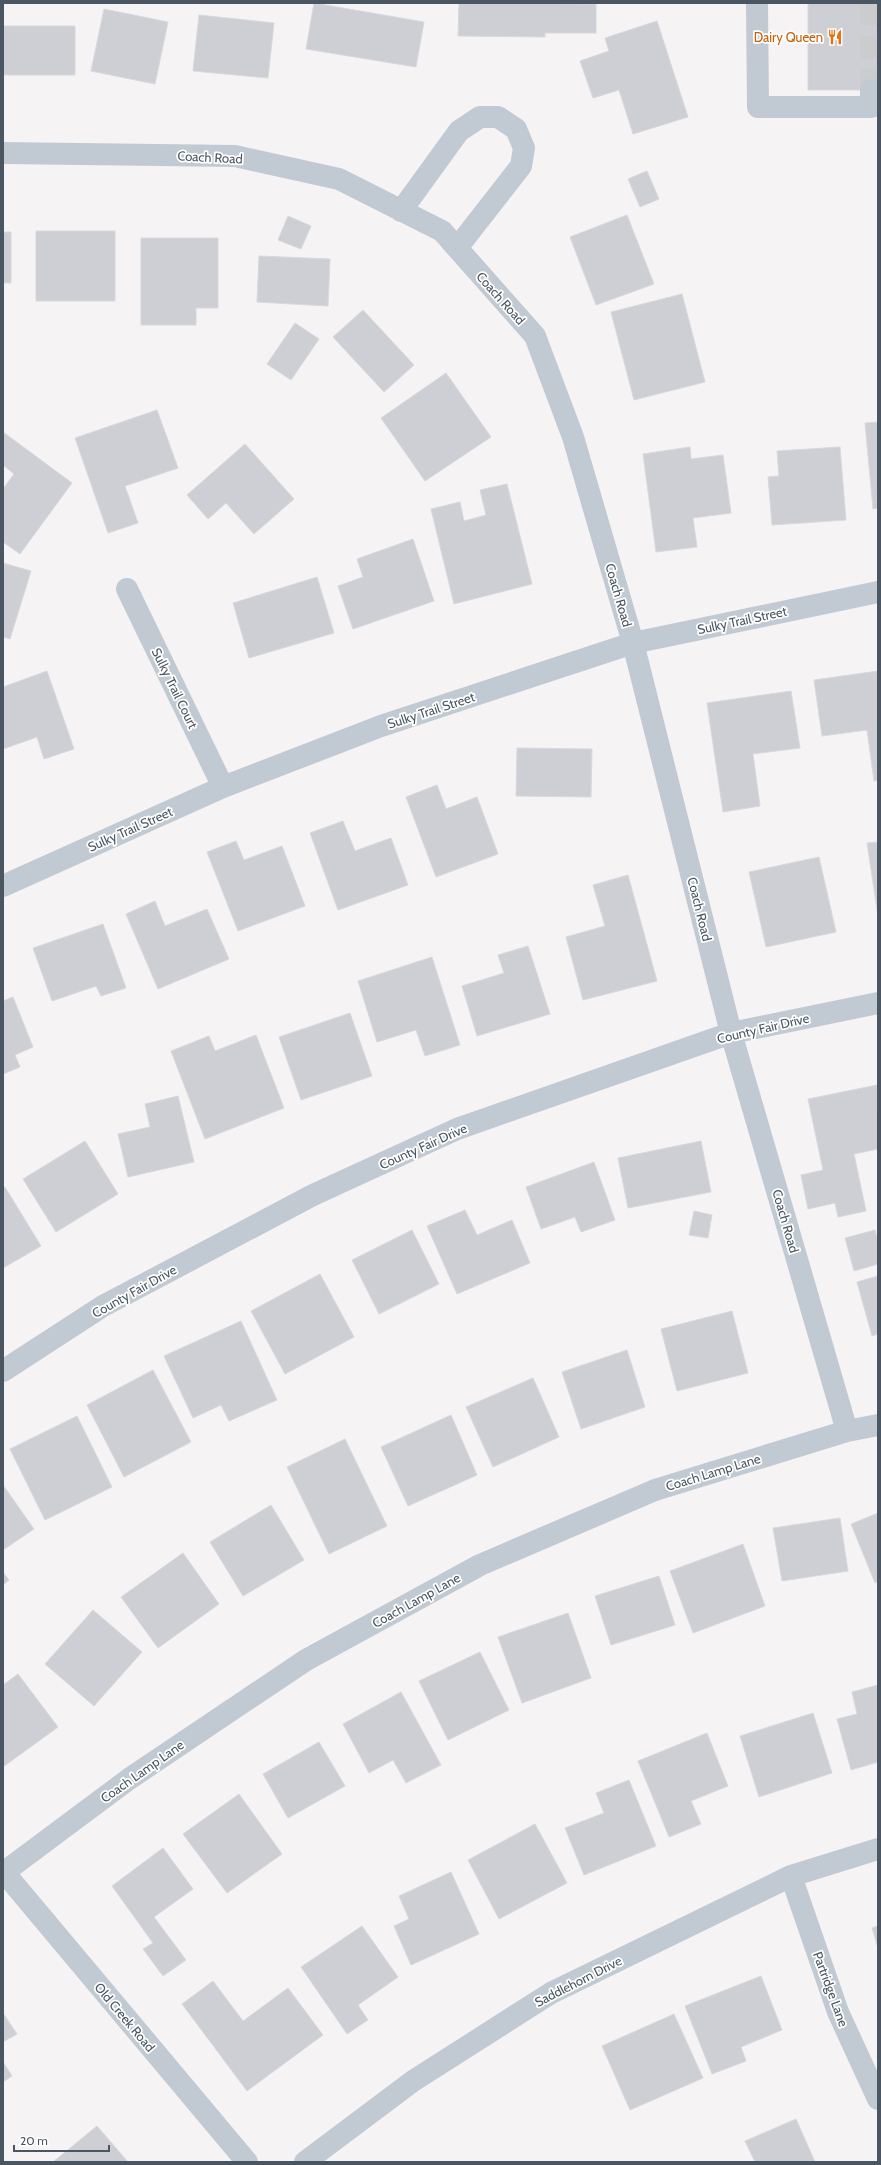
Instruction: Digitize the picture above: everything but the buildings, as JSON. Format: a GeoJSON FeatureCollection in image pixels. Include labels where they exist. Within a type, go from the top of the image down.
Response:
{"type":"FeatureCollection","features":[{"type":"Feature","properties":{"kind":"street"},"geometry":{"type":"LineString","coordinates":[[758,3],[758,107],[871,107],[871,90]]}},
{"type":"Feature","properties":{"kind":"street"},"geometry":{"type":"LineString","coordinates":[[401,211],[459,131],[480,117],[498,117],[516,129],[524,148],[521,166],[457,248]]}},
{"type":"Feature","properties":{"kind":"street","name":"Coach Road"},"geometry":{"type":"LineString","coordinates":[[3,153],[235,156],[339,179],[442,232],[535,336],[573,437],[633,643],[731,1033],[847,1431]]}},
{"type":"Feature","properties":{"kind":"street","name":"Sulky Trail Court"},"geometry":{"type":"LineString","coordinates":[[127,589],[224,787]]}},
{"type":"Feature","properties":{"kind":"street","name":"Sulky Trail Street"},"geometry":{"type":"LineString","coordinates":[[3,886],[224,787],[381,726],[633,643],[878,592]]}},
{"type":"Feature","properties":{"kind":"street","name":"County Fair Drive"},"geometry":{"type":"LineString","coordinates":[[3,1371],[103,1306],[313,1195],[458,1129],[731,1033],[878,1003]]}},
{"type":"Feature","properties":{"kind":"street","name":"Coach Lamp Lane"},"geometry":{"type":"LineString","coordinates":[[3,1872],[129,1779],[306,1660],[480,1565],[655,1490],[847,1431],[878,1425]]}},
{"type":"Feature","properties":{"kind":"street","name":"Saddlehorn Drive"},"geometry":{"type":"LineString","coordinates":[[305,2162],[413,2081],[551,1993],[791,1876],[878,1849]]}},
{"type":"Feature","properties":{"kind":"street","name":"Old Creek Road"},"geometry":{"type":"LineString","coordinates":[[3,1872],[247,2162]]}},
{"type":"Feature","properties":{"kind":"street","name":"Partridge Lane"},"geometry":{"type":"LineString","coordinates":[[791,1876],[838,2012],[878,2099]]}},
{"type":"Feature","properties":{"kind":"tunnel"},"geometry":{"type":"LineString","coordinates":[[871,3],[871,90]]}},
{"type":"Feature","properties":{"kind":"place","name":"Dairy Queen"},"geometry":{"type":"Point","coordinates":[835,37]}}]}
